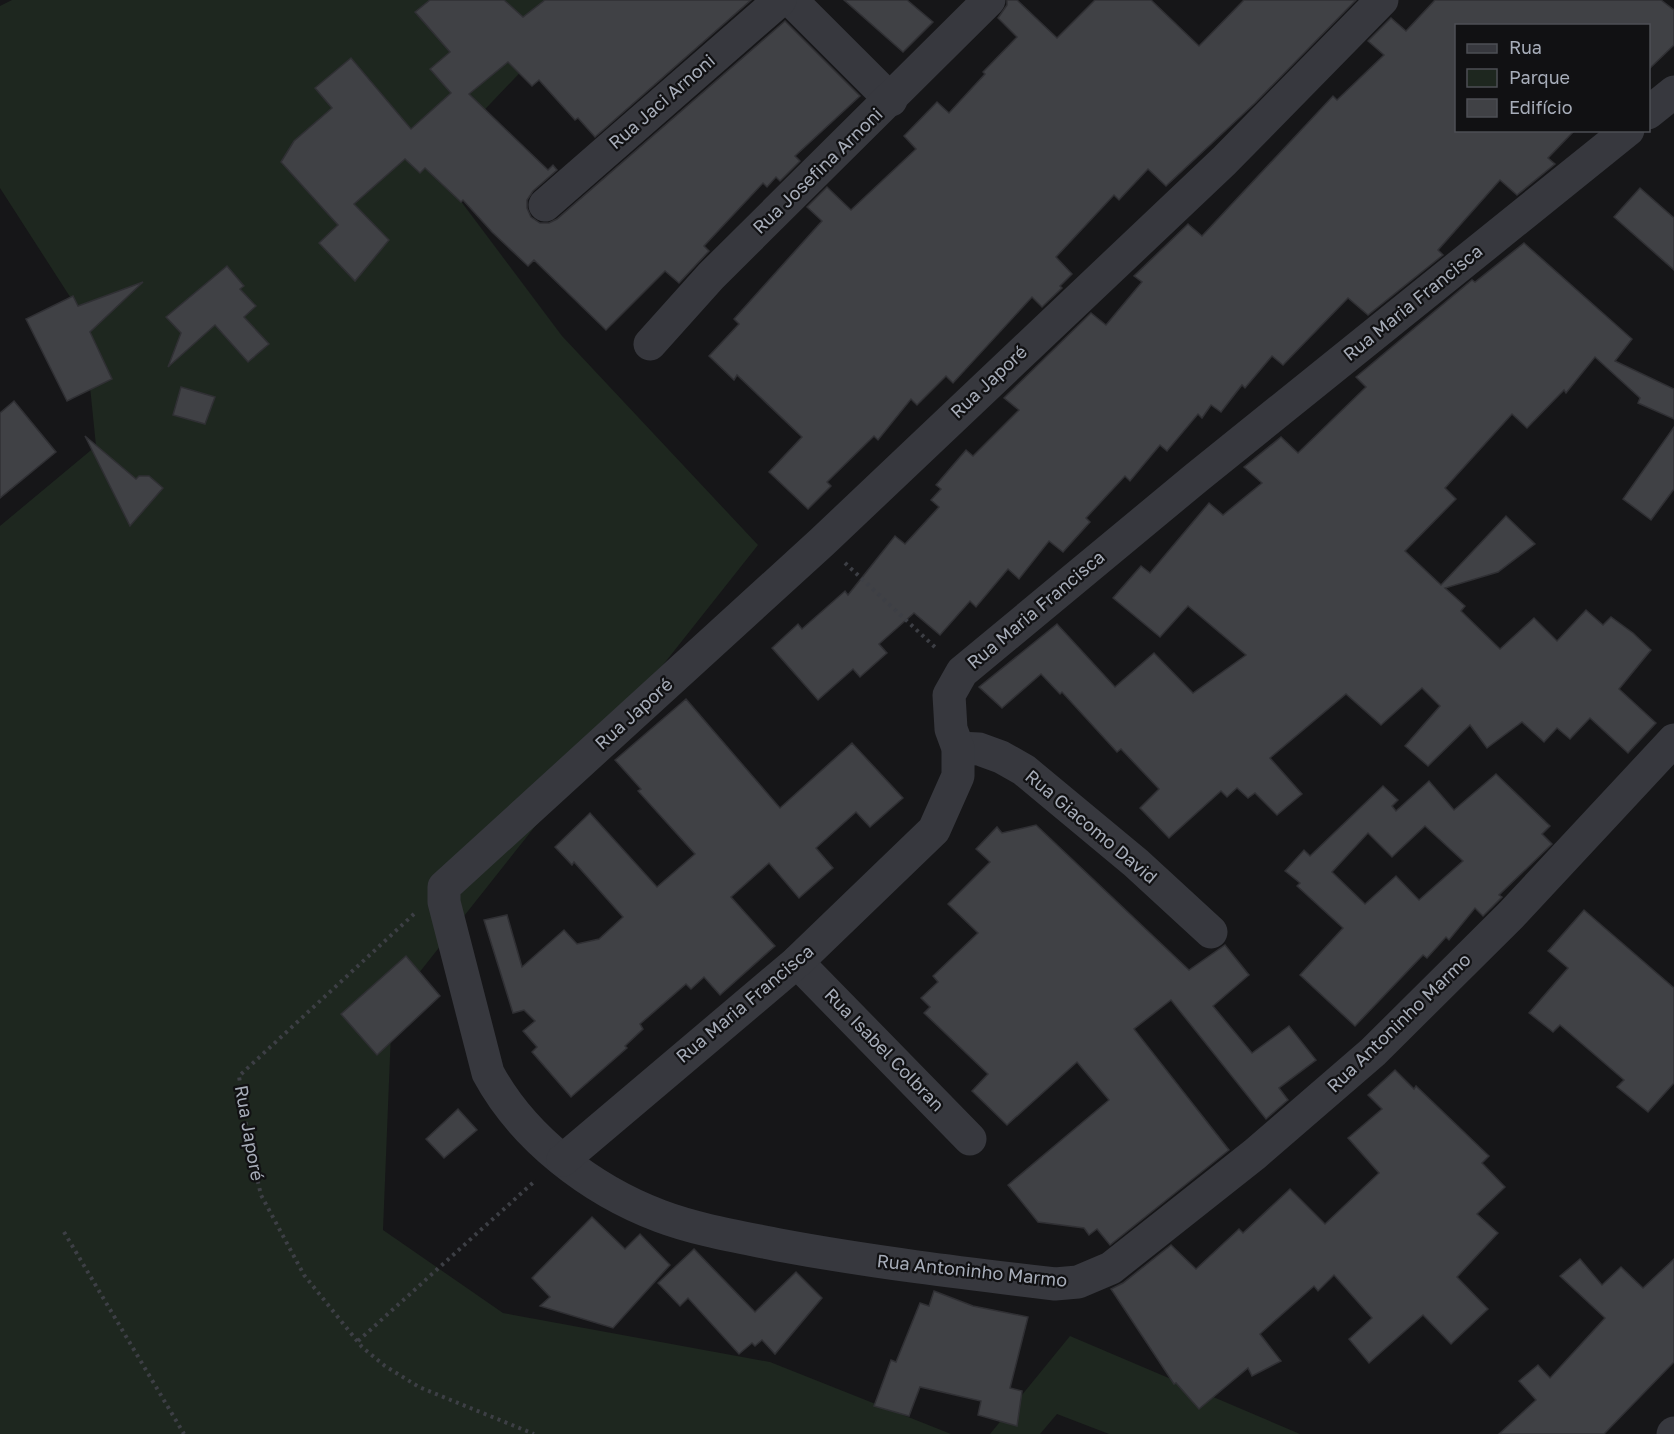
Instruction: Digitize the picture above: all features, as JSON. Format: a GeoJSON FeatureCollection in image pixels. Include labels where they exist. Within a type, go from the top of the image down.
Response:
{"type":"FeatureCollection","features":[{"type":"Feature","properties":{"kind":"street","name":"Rua Jaci Arnoni"},"geometry":{"type":"LineString","coordinates":[[545,205],[780,0]]}},
{"type":"Feature","properties":{"kind":"street"},"geometry":{"type":"LineString","coordinates":[[791,0],[891,100]]}},
{"type":"Feature","properties":{"kind":"street","name":"Rua Josefina Arnoni"},"geometry":{"type":"LineString","coordinates":[[650,344],[711,276],[891,100],[989,0]]}},
{"type":"Feature","properties":{"kind":"street","name":"Rua Japoré"},"geometry":{"type":"LineString","coordinates":[[444,887],[822,542],[1224,161],[1382,0]]}},
{"type":"Feature","properties":{"kind":"street"},"geometry":{"type":"LineString","coordinates":[[1650,111],[1674,92]]}},
{"type":"Feature","properties":{"kind":"street","name":"Rua Maria Francisca"},"geometry":{"type":"LineString","coordinates":[[563,1160],[797,962],[934,830],[958,776],[958,748],[951,729],[948,695],[962,672],[1196,478],[1626,132]]}},
{"type":"Feature","properties":{"kind":"street","name":"Rua Antoninho Marmo"},"geometry":{"type":"LineString","coordinates":[[444,887],[444,902],[488,1073],[501,1098],[521,1122],[563,1160],[618,1197],[660,1216],[743,1238],[840,1256],[1055,1284],[1078,1282],[1096,1277],[1111,1268],[1255,1154],[1372,1052],[1511,915],[1674,740]]}},
{"type":"Feature","properties":{"kind":"street","name":"Rua Giacomo David"},"geometry":{"type":"LineString","coordinates":[[958,748],[979,749],[1024,770],[1136,863],[1211,932]]}},
{"type":"Feature","properties":{"kind":"street","name":"Rua Isabel Colbran"},"geometry":{"type":"LineString","coordinates":[[797,962],[970,1139]]}},
{"type":"Feature","properties":{"kind":"path"},"geometry":{"type":"LineString","coordinates":[[822,542],[962,672]]}},
{"type":"Feature","properties":{"kind":"path","name":"Rua Japoré"},"geometry":{"type":"LineString","coordinates":[[444,887],[239,1076],[248,1139],[261,1195],[304,1275],[357,1341],[386,1366],[419,1387],[534,1434]]}},
{"type":"Feature","properties":{"kind":"path"},"geometry":{"type":"LineString","coordinates":[[357,1341],[541,1175],[563,1160]]}},
{"type":"Feature","properties":{"kind":"path"},"geometry":{"type":"LineString","coordinates":[[63,1232],[184,1434]]}},
{"type":"Feature","properties":{"kind":"green space"},"geometry":{"type":"Polygon","coordinates":[[[12,0],[589,0],[433,164],[562,336],[758,545],[392,1007],[383,1230],[503,1313],[770,1362],[951,1434],[0,1434],[0,526],[96,446],[83,317],[0,188],[0,6],[12,0]]]}},
{"type":"Feature","properties":{"kind":"green space"},"geometry":{"type":"Polygon","coordinates":[[[1070,1336],[1300,1434],[1109,1434],[1057,1414],[1040,1434],[990,1434],[1070,1336]]]}},
{"type":"Feature","properties":{"kind":"building"},"geometry":{"type":"Polygon","coordinates":[[[430,0],[504,0],[523,17],[545,0],[751,0],[595,137],[578,118],[575,120],[539,80],[532,86],[508,62],[469,94],[548,170],[553,165],[557,170],[533,191],[527,200],[527,208],[531,217],[540,223],[549,223],[557,219],[785,21],[860,96],[795,156],[800,161],[780,181],[776,177],[767,187],[763,183],[704,246],[709,251],[679,283],[665,271],[606,330],[534,260],[528,266],[463,200],[461,202],[425,168],[420,173],[405,159],[354,204],[389,240],[355,281],[319,243],[338,225],[281,162],[294,141],[332,108],[315,88],[351,58],[411,129],[451,93],[430,69],[450,52],[415,12],[430,0]]]}},
{"type":"Feature","properties":{"kind":"building"},"geometry":{"type":"Polygon","coordinates":[[[844,0],[907,0],[933,22],[903,52],[844,0]]]}},
{"type":"Feature","properties":{"kind":"building"},"geometry":{"type":"Polygon","coordinates":[[[1007,0],[1017,0],[1057,38],[1095,0],[1151,0],[1199,46],[1244,0],[1356,0],[1255,103],[1166,186],[1148,169],[1119,200],[1114,195],[1056,257],[1072,274],[1060,286],[1062,288],[1042,307],[1032,297],[953,383],[946,376],[917,405],[911,399],[878,440],[874,436],[827,482],[831,486],[808,509],[769,472],[802,437],[737,375],[734,380],[709,356],[739,324],[734,319],[822,221],[807,207],[827,187],[851,210],[916,149],[904,136],[937,102],[949,113],[985,74],[983,72],[1017,37],[998,18],[1007,5],[1007,0]]]}},
{"type":"Feature","properties":{"kind":"building"},"geometry":{"type":"Polygon","coordinates":[[[1435,0],[1661,0],[1674,10],[1674,45],[1650,68],[1650,24],[1455,24],[1455,132],[1573,132],[1548,158],[1555,164],[1517,195],[1500,180],[1438,250],[1443,255],[1368,315],[1348,298],[1283,365],[1272,356],[1245,388],[1242,385],[1221,412],[1211,405],[1202,418],[1198,414],[1167,451],[1160,445],[1130,481],[1125,476],[1086,518],[1090,522],[1063,552],[1049,541],[1019,579],[1008,569],[976,607],[970,601],[940,635],[914,613],[879,644],[887,653],[860,677],[853,669],[818,700],[772,648],[798,624],[802,629],[845,591],[848,595],[895,536],[905,544],[939,507],[931,500],[941,489],[936,485],[966,450],[973,456],[1019,410],[1004,398],[1091,313],[1106,325],[1142,282],[1134,276],[1188,224],[1202,236],[1333,96],[1337,100],[1384,55],[1368,41],[1391,18],[1406,31],[1435,0]]]}},
{"type":"Feature","properties":{"kind":"building"},"geometry":{"type":"Polygon","coordinates":[[[1640,188],[1674,218],[1674,270],[1614,217],[1640,188]]]}},
{"type":"Feature","properties":{"kind":"building"},"geometry":{"type":"Polygon","coordinates":[[[1524,243],[1632,339],[1615,361],[1674,389],[1674,419],[1638,403],[1640,398],[1595,357],[1566,393],[1564,390],[1527,428],[1512,414],[1445,488],[1456,499],[1405,551],[1441,585],[1506,516],[1535,544],[1498,572],[1445,588],[1465,606],[1461,611],[1500,649],[1534,618],[1557,641],[1586,610],[1603,625],[1611,617],[1633,633],[1651,650],[1619,689],[1656,723],[1628,753],[1590,718],[1570,739],[1557,728],[1544,742],[1522,722],[1487,748],[1470,725],[1428,766],[1405,746],[1440,706],[1422,688],[1381,725],[1346,694],[1270,758],[1302,794],[1277,815],[1255,793],[1248,798],[1237,788],[1227,797],[1221,791],[1169,838],[1140,808],[1159,789],[1121,749],[1117,752],[1062,692],[1060,694],[1041,674],[1002,708],[979,687],[1057,624],[1115,687],[1154,653],[1193,693],[1246,655],[1188,606],[1160,637],[1113,598],[1141,566],[1150,573],[1209,503],[1223,515],[1262,483],[1244,467],[1281,437],[1298,453],[1366,387],[1356,377],[1472,280],[1475,282],[1524,243]]]}},
{"type":"Feature","properties":{"kind":"building"},"geometry":{"type":"Polygon","coordinates":[[[227,266],[244,286],[240,289],[256,306],[244,317],[269,344],[248,362],[215,325],[168,367],[181,333],[166,317],[227,266]]]}},
{"type":"Feature","properties":{"kind":"building"},"geometry":{"type":"Polygon","coordinates":[[[143,282],[90,332],[112,379],[67,401],[26,319],[73,296],[78,306],[143,282]]]}},
{"type":"Feature","properties":{"kind":"building"},"geometry":{"type":"Polygon","coordinates":[[[181,387],[215,397],[205,424],[173,415],[181,387]]]}},
{"type":"Feature","properties":{"kind":"building"},"geometry":{"type":"Polygon","coordinates":[[[14,401],[56,452],[0,498],[0,413],[14,401]]]}},
{"type":"Feature","properties":{"kind":"building"},"geometry":{"type":"Polygon","coordinates":[[[1674,427],[1674,489],[1651,520],[1623,499],[1674,427]]]}},
{"type":"Feature","properties":{"kind":"building"},"geometry":{"type":"Polygon","coordinates":[[[85,436],[136,479],[139,476],[149,476],[163,488],[130,526],[85,436]]]}},
{"type":"Feature","properties":{"kind":"building"},"geometry":{"type":"Polygon","coordinates":[[[686,699],[780,808],[852,743],[903,798],[870,827],[856,812],[816,848],[833,868],[799,898],[769,863],[731,897],[775,946],[720,995],[704,977],[691,989],[686,984],[640,1024],[643,1029],[625,1046],[627,1048],[571,1097],[532,1052],[537,1047],[523,1031],[535,1021],[524,1010],[513,1013],[484,920],[507,915],[522,967],[564,930],[577,944],[599,939],[623,917],[574,862],[572,865],[555,847],[590,813],[657,887],[695,854],[638,791],[641,789],[615,760],[686,699]]]}},
{"type":"Feature","properties":{"kind":"building"},"geometry":{"type":"Polygon","coordinates":[[[1496,774],[1550,826],[1542,834],[1552,844],[1499,895],[1502,897],[1483,916],[1475,908],[1449,940],[1446,937],[1427,958],[1423,955],[1355,1026],[1300,975],[1343,928],[1297,886],[1300,883],[1285,871],[1304,850],[1310,856],[1383,786],[1398,800],[1392,806],[1396,811],[1429,781],[1454,810],[1496,774]],[[1425,826],[1392,857],[1368,833],[1332,872],[1365,904],[1396,876],[1419,900],[1463,861],[1425,826]]]}},
{"type":"Feature","properties":{"kind":"building"},"geometry":{"type":"Polygon","coordinates":[[[1036,825],[1189,970],[1225,945],[1249,975],[1213,1006],[1252,1053],[1289,1026],[1316,1060],[1279,1088],[1288,1100],[1266,1119],[1171,1000],[1134,1029],[1229,1150],[1110,1245],[1097,1229],[1089,1235],[1084,1228],[1038,1222],[1008,1185],[1109,1100],[1077,1062],[1007,1125],[972,1091],[988,1074],[924,1013],[930,1007],[921,998],[938,982],[933,976],[978,933],[948,904],[990,862],[976,849],[997,827],[1002,833],[1036,825]]]}},
{"type":"Feature","properties":{"kind":"building"},"geometry":{"type":"Polygon","coordinates":[[[1584,910],[1674,988],[1674,1083],[1648,1112],[1617,1087],[1624,1080],[1560,1025],[1553,1032],[1529,1013],[1568,968],[1548,951],[1584,910]]]}},
{"type":"Feature","properties":{"kind":"building"},"geometry":{"type":"Polygon","coordinates":[[[406,956],[440,996],[377,1055],[341,1014],[406,956]]]}},
{"type":"Feature","properties":{"kind":"building"},"geometry":{"type":"Polygon","coordinates":[[[1395,1070],[1414,1089],[1416,1086],[1489,1156],[1482,1163],[1505,1187],[1477,1214],[1498,1233],[1457,1277],[1488,1309],[1451,1344],[1423,1315],[1369,1363],[1349,1339],[1372,1318],[1334,1275],[1318,1291],[1314,1286],[1260,1334],[1281,1361],[1252,1376],[1248,1368],[1199,1409],[1176,1383],[1174,1384],[1111,1289],[1123,1283],[1171,1245],[1196,1269],[1239,1229],[1243,1233],[1290,1189],[1325,1224],[1379,1173],[1348,1138],[1382,1109],[1368,1095],[1395,1070]]]}},
{"type":"Feature","properties":{"kind":"building"},"geometry":{"type":"Polygon","coordinates":[[[458,1109],[477,1130],[444,1158],[426,1139],[458,1109]]]}},
{"type":"Feature","properties":{"kind":"building"},"geometry":{"type":"Polygon","coordinates":[[[592,1217],[625,1249],[640,1234],[670,1265],[613,1328],[540,1306],[550,1297],[532,1278],[592,1217]]]}},
{"type":"Feature","properties":{"kind":"building"},"geometry":{"type":"Polygon","coordinates":[[[694,1249],[755,1312],[796,1272],[822,1298],[775,1354],[762,1340],[755,1346],[752,1343],[739,1354],[688,1298],[680,1306],[658,1283],[694,1249]]]}},
{"type":"Feature","properties":{"kind":"building"},"geometry":{"type":"Polygon","coordinates":[[[1580,1259],[1602,1285],[1621,1267],[1643,1288],[1674,1259],[1674,1362],[1604,1434],[1499,1434],[1536,1400],[1519,1381],[1538,1365],[1550,1378],[1605,1318],[1560,1276],[1580,1259]]]}},
{"type":"Feature","properties":{"kind":"building"},"geometry":{"type":"Polygon","coordinates":[[[934,1291],[973,1306],[1028,1317],[1010,1388],[1022,1391],[1017,1426],[978,1415],[981,1401],[920,1387],[909,1416],[874,1406],[891,1360],[896,1362],[920,1303],[929,1306],[934,1291]]]}}]}
